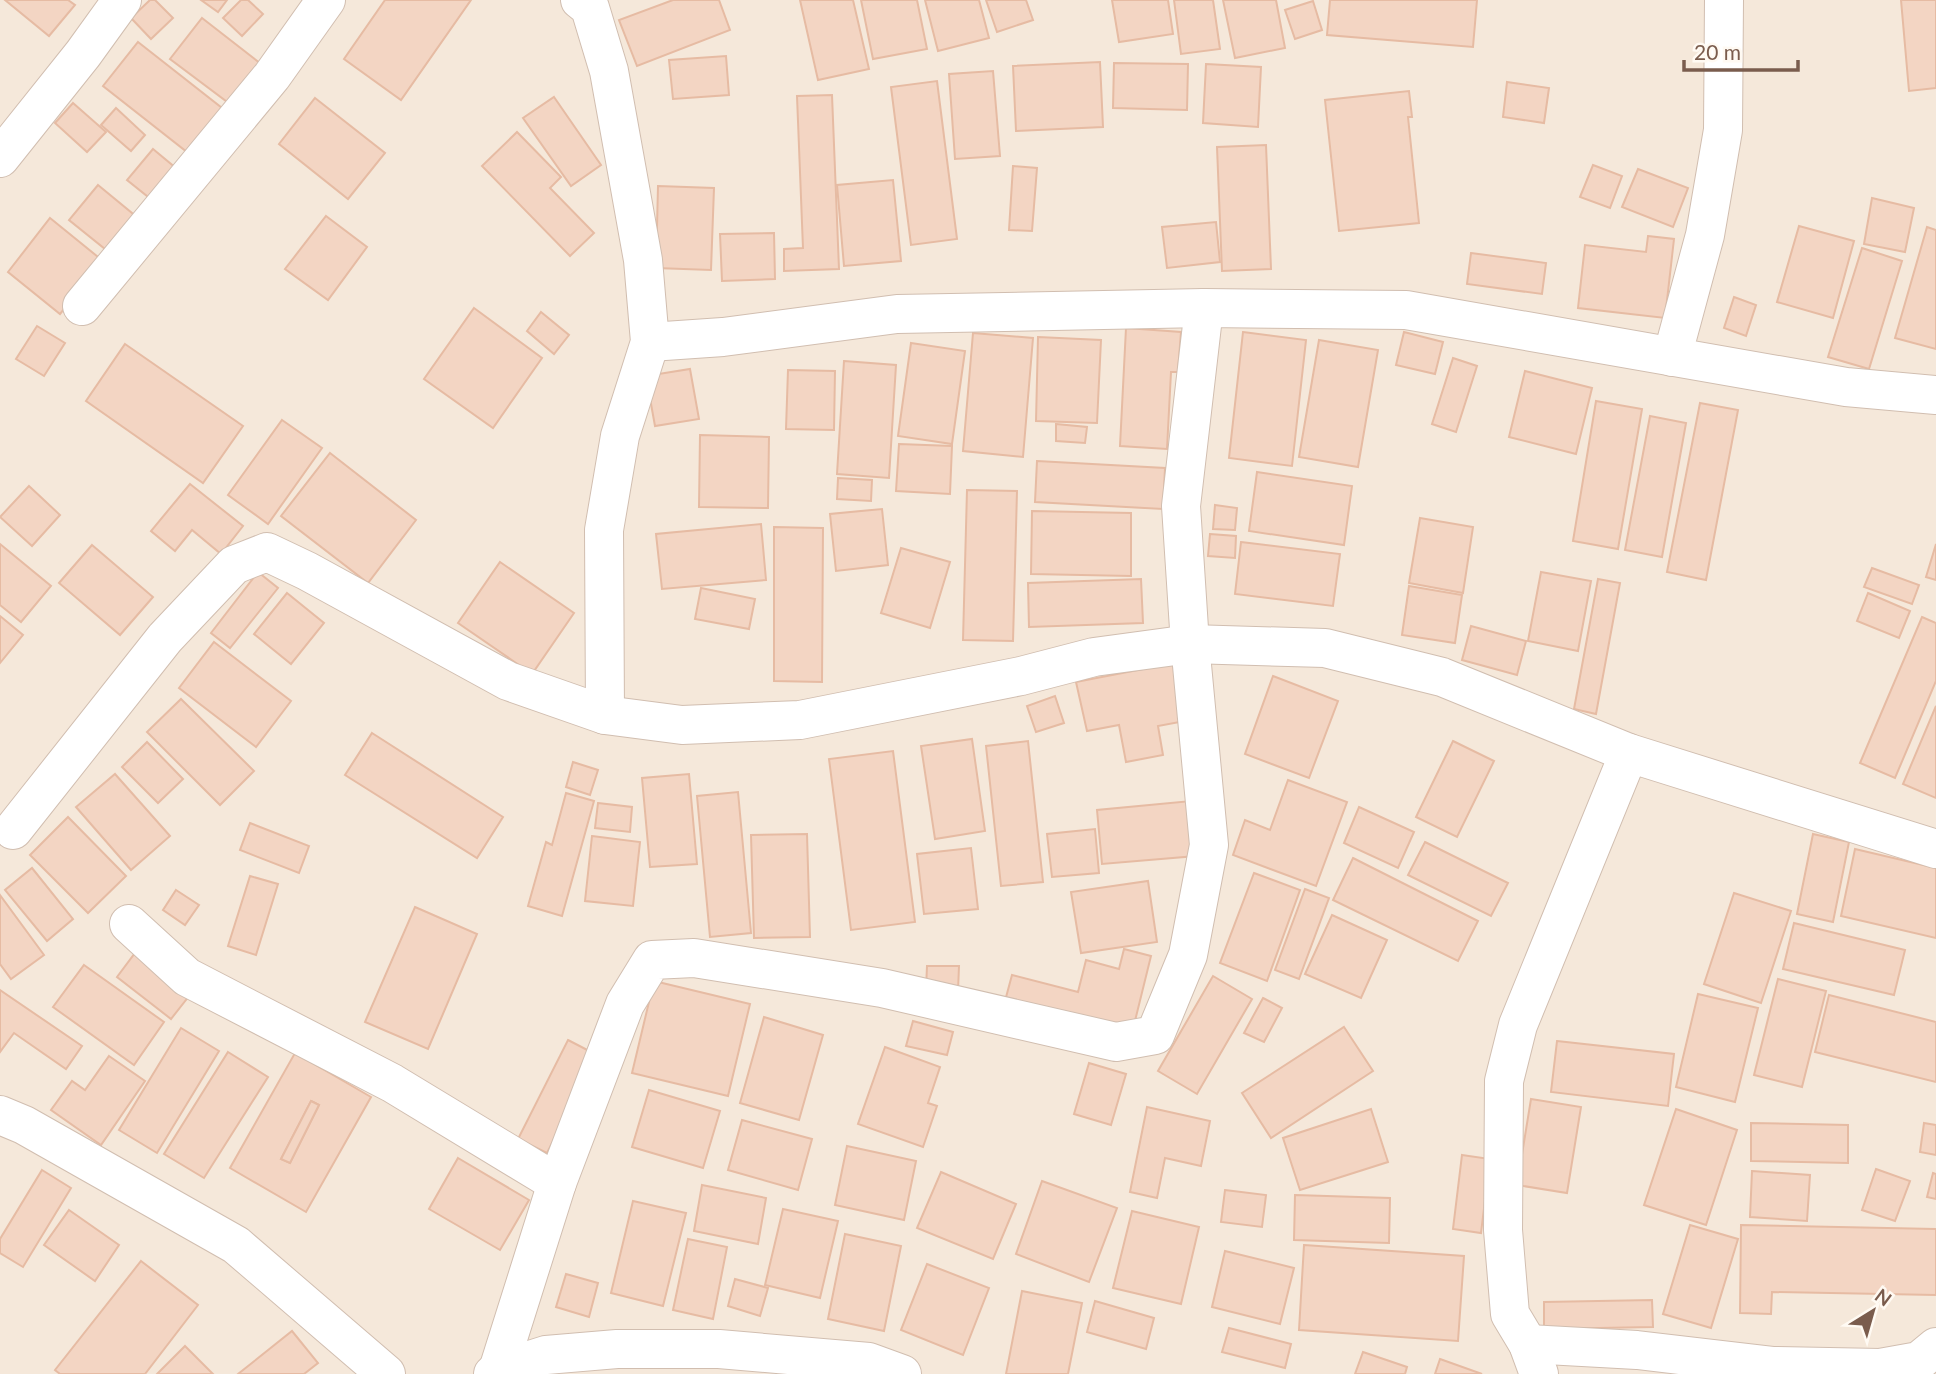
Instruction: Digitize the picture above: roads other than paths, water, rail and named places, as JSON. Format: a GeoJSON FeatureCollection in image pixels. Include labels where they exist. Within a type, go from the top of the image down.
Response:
{"type":"FeatureCollection","features":[{"type":"Feature","properties":{"kind":"street"},"geometry":{"type":"LineString","coordinates":[[0,158],[83,54],[122,0]]}},
{"type":"Feature","properties":{"kind":"street"},"geometry":{"type":"LineString","coordinates":[[82,306],[272,76],[326,0]]}},
{"type":"Feature","properties":{"kind":"street"},"geometry":{"type":"LineString","coordinates":[[1672,357],[1705,235],[1723,130],[1724,0]]}},
{"type":"Feature","properties":{"kind":"street"},"geometry":{"type":"LineString","coordinates":[[592,3],[609,71],[643,260],[650,342],[620,436],[604,530],[605,715]]}},
{"type":"Feature","properties":{"kind":"street"},"geometry":{"type":"LineString","coordinates":[[496,1372],[557,1183],[625,1004],[652,960],[694,958],[882,988],[1116,1042],[1155,1035],[1188,954],[1209,845],[1181,506],[1204,308]]}},
{"type":"Feature","properties":{"kind":"street"},"geometry":{"type":"LineString","coordinates":[[650,342],[723,337],[897,314],[1204,308],[1406,310],[1846,387],[1936,395]]}},
{"type":"Feature","properties":{"kind":"street"},"geometry":{"type":"LineString","coordinates":[[13,830],[165,638],[234,565],[267,552],[508,681],[605,715],[682,725],[800,720],[1021,676],[1094,657],[1191,644],[1325,648],[1442,677],[1629,753],[1936,849]]}},
{"type":"Feature","properties":{"kind":"street"},"geometry":{"type":"LineString","coordinates":[[1629,753],[1518,1025],[1504,1082],[1503,1230],[1510,1314],[1534,1359],[1637,1350],[1774,1366],[1880,1368],[1930,1361]]}},
{"type":"Feature","properties":{"kind":"street"},"geometry":{"type":"LineString","coordinates":[[129,924],[187,977],[392,1083],[557,1183]]}},
{"type":"Feature","properties":{"kind":"street"},"geometry":{"type":"LineString","coordinates":[[0,1115],[24,1125],[236,1245],[386,1374]]}},
{"type":"Feature","properties":{"kind":"street"},"geometry":{"type":"LineString","coordinates":[[496,1372],[546,1355],[617,1349],[719,1349],[869,1362],[902,1374]]}},
{"type":"Feature","properties":{"kind":"street"},"geometry":{"type":"LineString","coordinates":[[1599,1374],[1637,1350]]}}]}
